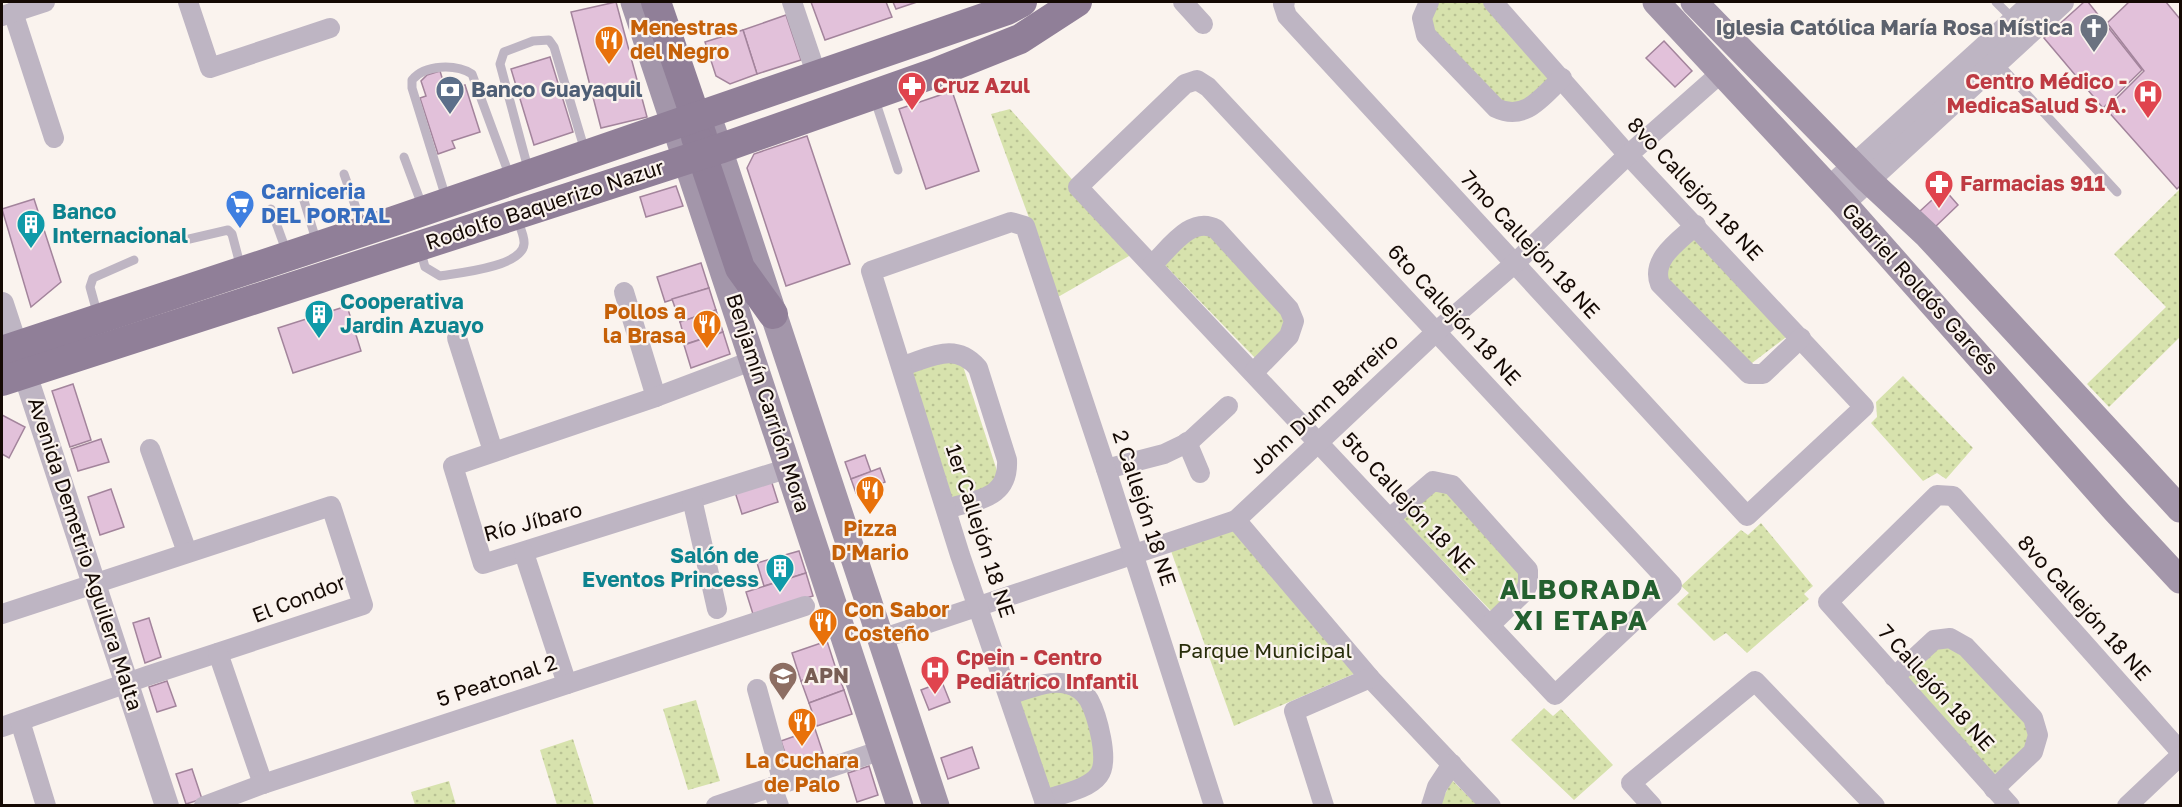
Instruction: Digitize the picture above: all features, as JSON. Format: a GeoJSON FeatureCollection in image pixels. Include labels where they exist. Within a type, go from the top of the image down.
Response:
{"type":"FeatureCollection","features":[{"type":"Feature","properties":{"kind":"main road","name":"Benjamín Carrión Mora"},"geometry":{"type":"LineString","coordinates":[[634,2],[698,135]]}},
{"type":"Feature","properties":{"kind":"main road"},"geometry":{"type":"LineString","coordinates":[[656,2],[740,268],[773,314]]}},
{"type":"Feature","properties":{"kind":"main road","name":"Benjamín Carrión Mora"},"geometry":{"type":"LineString","coordinates":[[671,2],[698,135],[754,360],[900,806]]}},
{"type":"Feature","properties":{"kind":"main road","name":"Rodolfo Baquerizo Nazur"},"geometry":{"type":"LineString","coordinates":[[11,363],[419,246],[516,215],[698,135],[782,88],[1007,10],[1022,2]]}},
{"type":"Feature","properties":{"kind":"main road","name":"Rodolfo Baquerizo Nazur"},"geometry":{"type":"LineString","coordinates":[[11,363],[98,319],[436,206],[586,153],[698,135],[872,95],[1020,39],[1077,2]]}},
{"type":"Feature","properties":{"kind":"main road","name":"Gabriel Roldós Garcés"},"geometry":{"type":"LineString","coordinates":[[1656,2],[1836,196],[2115,510],[2181,580]]}},
{"type":"Feature","properties":{"kind":"main road","name":"Gabriel Roldós Garcés"},"geometry":{"type":"LineString","coordinates":[[1694,2],[1861,173],[1928,236],[2181,509]]}},
{"type":"Feature","properties":{"kind":"main road","name":"Benjamín Carrión Mora"},"geometry":{"type":"LineString","coordinates":[[773,314],[936,806]]}},
{"type":"Feature","properties":{"kind":"main road"},"geometry":{"type":"LineString","coordinates":[[754,360],[760,366],[777,410],[789,414],[805,410]]}},
{"type":"Feature","properties":{"kind":"main road"},"geometry":{"type":"LineString","coordinates":[[789,468],[804,464],[814,465],[832,511],[847,536]]}},
{"type":"Feature","properties":{"kind":"street"},"geometry":{"type":"LineString","coordinates":[[45,2],[7,14],[54,138]]}},
{"type":"Feature","properties":{"kind":"street"},"geometry":{"type":"LineString","coordinates":[[188,2],[210,68],[330,27]]}},
{"type":"Feature","properties":{"kind":"street"},"geometry":{"type":"LineString","coordinates":[[792,2],[817,76]]}},
{"type":"Feature","properties":{"kind":"street"},"geometry":{"type":"LineString","coordinates":[[1183,2],[1203,24]]}},
{"type":"Feature","properties":{"kind":"street"},"geometry":{"type":"LineString","coordinates":[[1429,2],[1422,18],[1426,35],[1496,108],[1506,113],[1517,114],[1526,111],[1562,78]]}},
{"type":"Feature","properties":{"kind":"street","name":"8vo Callejón 18 NE"},"geometry":{"type":"LineString","coordinates":[[1493,2],[1628,155],[1864,407]]}},
{"type":"Feature","properties":{"kind":"street"},"geometry":{"type":"LineString","coordinates":[[1861,173],[1996,62],[2021,27],[2035,2]]}},
{"type":"Feature","properties":{"kind":"street"},"geometry":{"type":"LineString","coordinates":[[1836,196],[2021,27],[2062,2]]}},
{"type":"Feature","properties":{"kind":"street","name":"7mo Callejón 18 NE"},"geometry":{"type":"LineString","coordinates":[[1284,3],[1287,16],[1747,516],[1864,407]]}},
{"type":"Feature","properties":{"kind":"street","name":"John Dunn Barreiro"},"geometry":{"type":"LineString","coordinates":[[881,639],[1236,520],[1437,331],[1514,264],[1628,155],[1722,72]]}},
{"type":"Feature","properties":{"kind":"street","name":"6to Callejón 18 NE"},"geometry":{"type":"LineString","coordinates":[[1078,187],[1185,84],[1197,80],[1208,87],[1672,585],[1555,695]]}},
{"type":"Feature","properties":{"kind":"street","name":"5to Callejón 18 NE"},"geometry":{"type":"LineString","coordinates":[[1078,187],[1555,695]]}},
{"type":"Feature","properties":{"kind":"street","name":"1er Callejón 18 NE"},"geometry":{"type":"LineString","coordinates":[[1025,226],[1011,222],[871,271],[1045,803]]}},
{"type":"Feature","properties":{"kind":"street"},"geometry":{"type":"LineString","coordinates":[[1152,265],[1193,226],[1205,225],[1216,230],[1289,309],[1294,321],[1289,336],[1254,372]]}},
{"type":"Feature","properties":{"kind":"street"},"geometry":{"type":"LineString","coordinates":[[1696,225],[1661,259],[1657,273],[1660,284],[1749,374],[1763,374],[1801,338]]}},
{"type":"Feature","properties":{"kind":"street","name":"2 Callejón 18 NE"},"geometry":{"type":"LineString","coordinates":[[1025,226],[1134,554],[1214,806]]}},
{"type":"Feature","properties":{"kind":"street"},"geometry":{"type":"LineString","coordinates":[[624,292],[656,397]]}},
{"type":"Feature","properties":{"kind":"street","name":"Avenida Demetrio Aguilera Malta"},"geometry":{"type":"LineString","coordinates":[[2,304],[11,363],[95,583],[167,806]]}},
{"type":"Feature","properties":{"kind":"street"},"geometry":{"type":"LineString","coordinates":[[457,338],[493,451]]}},
{"type":"Feature","properties":{"kind":"street"},"geometry":{"type":"LineString","coordinates":[[902,366],[948,352],[959,352],[970,358],[978,368],[1007,459],[1004,484],[993,494],[947,509]]}},
{"type":"Feature","properties":{"kind":"street","name":"Río Jíbaro"},"geometry":{"type":"LineString","coordinates":[[754,360],[656,397],[453,466],[483,564],[789,468]]}},
{"type":"Feature","properties":{"kind":"street"},"geometry":{"type":"LineString","coordinates":[[1106,469],[1164,454],[1187,442],[1228,406]]}},
{"type":"Feature","properties":{"kind":"street"},"geometry":{"type":"LineString","coordinates":[[1187,442],[1200,472]]}},
{"type":"Feature","properties":{"kind":"street"},"geometry":{"type":"LineString","coordinates":[[150,449],[188,552]]}},
{"type":"Feature","properties":{"kind":"street"},"geometry":{"type":"LineString","coordinates":[[1390,518],[1427,484],[1439,480],[1452,485],[1524,564],[1529,577],[1525,591],[1490,626]]}},
{"type":"Feature","properties":{"kind":"street","name":"8vo Callejón 18 NE"},"geometry":{"type":"LineString","coordinates":[[1828,602],[1934,496],[1946,493],[1953,496],[2181,751]]}},
{"type":"Feature","properties":{"kind":"street"},"geometry":{"type":"LineString","coordinates":[[692,499],[717,609]]}},
{"type":"Feature","properties":{"kind":"street","name":"El Condor"},"geometry":{"type":"LineString","coordinates":[[2,614],[331,506],[363,605],[11,724]]}},
{"type":"Feature","properties":{"kind":"street"},"geometry":{"type":"LineString","coordinates":[[1236,520],[1370,678],[1491,806]]}},
{"type":"Feature","properties":{"kind":"street"},"geometry":{"type":"LineString","coordinates":[[524,553],[567,684]]}},
{"type":"Feature","properties":{"kind":"street","name":"7 Callejón 18 NE"},"geometry":{"type":"LineString","coordinates":[[1828,602],[2010,806]]}},
{"type":"Feature","properties":{"kind":"street","name":"5 Peatonal 2"},"geometry":{"type":"LineString","coordinates":[[204,806],[263,784],[805,606]]}},
{"type":"Feature","properties":{"kind":"street"},"geometry":{"type":"LineString","coordinates":[[1894,677],[1934,640],[1950,638],[1966,647],[2033,718],[2038,735],[2032,752],[1994,789]]}},
{"type":"Feature","properties":{"kind":"street"},"geometry":{"type":"LineString","coordinates":[[218,653],[263,784]]}},
{"type":"Feature","properties":{"kind":"street"},"geometry":{"type":"LineString","coordinates":[[1324,806],[1294,711],[1370,678]]}},
{"type":"Feature","properties":{"kind":"street"},"geometry":{"type":"LineString","coordinates":[[1652,806],[1631,783],[1755,681],[1875,806]]}},
{"type":"Feature","properties":{"kind":"street"},"geometry":{"type":"LineString","coordinates":[[1009,695],[1049,683],[1066,683],[1079,688],[1089,700],[1103,747],[1104,763],[1099,776],[1087,785],[1045,803]]}},
{"type":"Feature","properties":{"kind":"street"},"geometry":{"type":"LineString","coordinates":[[757,689],[778,792]]}},
{"type":"Feature","properties":{"kind":"street"},"geometry":{"type":"LineString","coordinates":[[11,724],[46,806]]}},
{"type":"Feature","properties":{"kind":"street"},"geometry":{"type":"LineString","coordinates":[[716,806],[778,792],[882,750]]}},
{"type":"Feature","properties":{"kind":"street"},"geometry":{"type":"LineString","coordinates":[[2127,806],[2181,756]]}},
{"type":"Feature","properties":{"kind":"street"},"geometry":{"type":"LineString","coordinates":[[1431,806],[1437,787],[1452,764]]}},
{"type":"Feature","properties":{"kind":"lane"},"geometry":{"type":"LineString","coordinates":[[1996,2],[2021,27]]}},
{"type":"Feature","properties":{"kind":"lane"},"geometry":{"type":"LineString","coordinates":[[520,176],[500,64],[504,52],[533,41],[549,39],[555,47],[586,153]]}},
{"type":"Feature","properties":{"kind":"lane"},"geometry":{"type":"LineString","coordinates":[[1996,62],[2116,192]]}},
{"type":"Feature","properties":{"kind":"lane"},"geometry":{"type":"LineString","coordinates":[[436,206],[412,88],[412,80],[416,75],[447,66],[463,69],[472,74],[520,176]]}},
{"type":"Feature","properties":{"kind":"lane"},"geometry":{"type":"LineString","coordinates":[[872,95],[898,170]]}},
{"type":"Feature","properties":{"kind":"lane"},"geometry":{"type":"LineString","coordinates":[[404,157],[436,206]]}},
{"type":"Feature","properties":{"kind":"lane"},"geometry":{"type":"LineString","coordinates":[[344,174],[364,230]]}},
{"type":"Feature","properties":{"kind":"lane"},"geometry":{"type":"LineString","coordinates":[[300,190],[318,245]]}},
{"type":"Feature","properties":{"kind":"lane"},"geometry":{"type":"LineString","coordinates":[[271,209],[288,255]]}},
{"type":"Feature","properties":{"kind":"lane"},"geometry":{"type":"LineString","coordinates":[[419,246],[425,267],[435,275],[492,267],[518,256],[522,250],[524,242],[516,215]]}},
{"type":"Feature","properties":{"kind":"lane"},"geometry":{"type":"LineString","coordinates":[[185,240],[228,230],[232,234],[241,270]]}},
{"type":"Feature","properties":{"kind":"lane"},"geometry":{"type":"LineString","coordinates":[[98,319],[90,287],[93,278],[134,260]]}},
{"type":"Feature","properties":{"kind":"green space"},"geometry":{"type":"Polygon","coordinates":[[[1438,2],[1484,2],[1552,75],[1520,105],[1504,104],[1431,27],[1431,17],[1438,2]]]}},
{"type":"Feature","properties":{"kind":"green space"},"geometry":{"type":"Polygon","coordinates":[[[1010,109],[1136,252],[1058,297],[991,114],[1010,109]]]}},
{"type":"Feature","properties":{"kind":"green space"},"geometry":{"type":"Polygon","coordinates":[[[2180,189],[2180,337],[2109,407],[2087,384],[2166,307],[2114,254],[2180,189]]]}},
{"type":"Feature","properties":{"kind":"green space"},"geometry":{"type":"Polygon","coordinates":[[[1191,234],[1210,234],[1286,317],[1287,324],[1257,360],[1162,262],[1191,234]]]}},
{"type":"Feature","properties":{"kind":"green space"},"geometry":{"type":"Polygon","coordinates":[[[1696,237],[1789,335],[1752,363],[1741,363],[1664,283],[1668,261],[1696,237]]]}},
{"type":"Feature","properties":{"kind":"green space"},"geometry":{"type":"Polygon","coordinates":[[[946,360],[963,366],[999,477],[994,484],[950,503],[908,369],[946,360]]]}},
{"type":"Feature","properties":{"kind":"green space"},"geometry":{"type":"Polygon","coordinates":[[[1903,376],[1973,448],[1946,479],[1937,473],[1923,481],[1871,423],[1877,417],[1876,402],[1903,376]]]}},
{"type":"Feature","properties":{"kind":"green space"},"geometry":{"type":"Polygon","coordinates":[[[1438,486],[1445,490],[1521,575],[1519,586],[1492,612],[1400,516],[1438,486]]]}},
{"type":"Feature","properties":{"kind":"green space"},"geometry":{"type":"Polygon","coordinates":[[[1761,523],[1813,586],[1804,594],[1809,599],[1747,653],[1726,633],[1714,641],[1677,604],[1689,593],[1681,586],[1741,530],[1748,535],[1761,523]]]}},
{"type":"Feature","properties":{"kind":"green space","name":"Parque Municipal"},"geometry":{"type":"Polygon","coordinates":[[[1234,529],[1356,673],[1234,726],[1171,551],[1234,529]]]}},
{"type":"Feature","properties":{"kind":"green space"},"geometry":{"type":"Polygon","coordinates":[[[1958,647],[2028,719],[2029,745],[1993,776],[1903,678],[1936,648],[1958,647]]]}},
{"type":"Feature","properties":{"kind":"green space"},"geometry":{"type":"Polygon","coordinates":[[[1052,686],[1081,697],[1097,752],[1091,776],[1047,794],[1013,698],[1052,686]]]}},
{"type":"Feature","properties":{"kind":"green space"},"geometry":{"type":"Polygon","coordinates":[[[696,700],[720,781],[688,790],[663,709],[696,700]]]}},
{"type":"Feature","properties":{"kind":"green space"},"geometry":{"type":"Polygon","coordinates":[[[1544,708],[1553,716],[1561,709],[1613,765],[1574,800],[1511,740],[1544,708]]]}},
{"type":"Feature","properties":{"kind":"green space"},"geometry":{"type":"Polygon","coordinates":[[[573,739],[594,805],[557,805],[540,750],[573,739]]]}},
{"type":"Feature","properties":{"kind":"green space"},"geometry":{"type":"Polygon","coordinates":[[[1452,780],[1477,805],[1439,806],[1452,780]]]}},
{"type":"Feature","properties":{"kind":"green space"},"geometry":{"type":"Polygon","coordinates":[[[449,781],[456,805],[415,805],[411,792],[449,781]]]}},
{"type":"Feature","properties":{"kind":"building","name":"Menestras del Negro"},"geometry":{"type":"Polygon","coordinates":[[[616,2],[647,117],[601,128],[571,12],[616,2]]]}},
{"type":"Feature","properties":{"kind":"building"},"geometry":{"type":"Polygon","coordinates":[[[811,2],[886,2],[892,17],[825,40],[811,2]]]}},
{"type":"Feature","properties":{"kind":"building"},"geometry":{"type":"Polygon","coordinates":[[[893,2],[917,2],[896,9],[893,2]]]}},
{"type":"Feature","properties":{"kind":"building","name":"Iglesia Católica María Rosa Mística"},"geometry":{"type":"Polygon","coordinates":[[[2084,2],[2088,2],[2142,70],[2103,108],[2044,38],[2084,2]]]}},
{"type":"Feature","properties":{"kind":"building"},"geometry":{"type":"Polygon","coordinates":[[[2129,2],[2166,2],[2180,19],[2180,186],[2177,189],[2106,109],[2144,71],[2107,23],[2129,2]]]}},
{"type":"Feature","properties":{"kind":"building"},"geometry":{"type":"Polygon","coordinates":[[[786,15],[801,60],[757,74],[743,30],[786,15]]]}},
{"type":"Feature","properties":{"kind":"building"},"geometry":{"type":"Polygon","coordinates":[[[743,30],[757,74],[730,84],[716,76],[705,42],[743,30]]]}},
{"type":"Feature","properties":{"kind":"building"},"geometry":{"type":"Polygon","coordinates":[[[1664,41],[1692,71],[1675,87],[1646,58],[1664,41]]]}},
{"type":"Feature","properties":{"kind":"building"},"geometry":{"type":"Polygon","coordinates":[[[550,57],[573,132],[534,145],[511,69],[550,57]]]}},
{"type":"Feature","properties":{"kind":"building","name":"Banco Guayaquil"},"geometry":{"type":"Polygon","coordinates":[[[440,71],[446,91],[465,85],[480,132],[452,141],[455,148],[438,154],[420,98],[426,96],[421,81],[427,75],[440,71]]]}},
{"type":"Feature","properties":{"kind":"building"},"geometry":{"type":"Polygon","coordinates":[[[952,91],[979,171],[926,189],[899,109],[952,91]]]}},
{"type":"Feature","properties":{"kind":"building"},"geometry":{"type":"Polygon","coordinates":[[[807,136],[850,264],[786,286],[747,168],[754,154],[807,136]]]}},
{"type":"Feature","properties":{"kind":"building"},"geometry":{"type":"Polygon","coordinates":[[[676,186],[683,206],[646,217],[640,197],[676,186]]]}},
{"type":"Feature","properties":{"kind":"building","name":"Farmacias 911"},"geometry":{"type":"Polygon","coordinates":[[[1944,189],[1958,205],[1934,228],[1919,212],[1944,189]]]}},
{"type":"Feature","properties":{"kind":"building","name":"Banco Internacional"},"geometry":{"type":"Polygon","coordinates":[[[34,199],[61,282],[31,307],[2,209],[34,199]]]}},
{"type":"Feature","properties":{"kind":"building"},"geometry":{"type":"Polygon","coordinates":[[[701,263],[709,288],[665,302],[657,277],[701,263]]]}},
{"type":"Feature","properties":{"kind":"building"},"geometry":{"type":"Polygon","coordinates":[[[709,288],[716,310],[680,322],[672,299],[709,288]]]}},
{"type":"Feature","properties":{"kind":"building","name":"Cooperativa Jardin Azuayo"},"geometry":{"type":"Polygon","coordinates":[[[347,306],[361,351],[293,373],[278,328],[347,306]]]}},
{"type":"Feature","properties":{"kind":"building"},"geometry":{"type":"Polygon","coordinates":[[[716,310],[723,332],[686,344],[680,322],[716,310]]]}},
{"type":"Feature","properties":{"kind":"building","name":"Pollos a la Brasa"},"geometry":{"type":"Polygon","coordinates":[[[723,332],[730,354],[691,368],[684,345],[723,332]]]}},
{"type":"Feature","properties":{"kind":"building"},"geometry":{"type":"Polygon","coordinates":[[[73,384],[91,440],[70,447],[52,391],[73,384]]]}},
{"type":"Feature","properties":{"kind":"building"},"geometry":{"type":"Polygon","coordinates":[[[2,415],[25,427],[9,458],[2,454],[2,415]]]}},
{"type":"Feature","properties":{"kind":"building"},"geometry":{"type":"Polygon","coordinates":[[[101,439],[109,462],[78,471],[71,449],[101,439]]]}},
{"type":"Feature","properties":{"kind":"building"},"geometry":{"type":"Polygon","coordinates":[[[865,455],[871,472],[851,479],[845,462],[865,455]]]}},
{"type":"Feature","properties":{"kind":"building"},"geometry":{"type":"Polygon","coordinates":[[[880,468],[885,482],[856,493],[851,479],[880,468]]]}},
{"type":"Feature","properties":{"kind":"building"},"geometry":{"type":"Polygon","coordinates":[[[771,480],[778,502],[742,514],[735,492],[771,480]]]}},
{"type":"Feature","properties":{"kind":"building"},"geometry":{"type":"Polygon","coordinates":[[[111,489],[124,527],[100,535],[88,497],[111,489]]]}},
{"type":"Feature","properties":{"kind":"building"},"geometry":{"type":"Polygon","coordinates":[[[799,551],[806,573],[764,586],[757,563],[799,551]]]}},
{"type":"Feature","properties":{"kind":"building","name":"Salón de Eventos Princess"},"geometry":{"type":"Polygon","coordinates":[[[806,573],[813,596],[753,614],[746,592],[806,573]]]}},
{"type":"Feature","properties":{"kind":"building"},"geometry":{"type":"Polygon","coordinates":[[[149,618],[161,657],[145,663],[133,623],[149,618]]]}},
{"type":"Feature","properties":{"kind":"building"},"geometry":{"type":"Polygon","coordinates":[[[827,641],[836,669],[801,681],[792,653],[827,641]]]}},
{"type":"Feature","properties":{"kind":"building"},"geometry":{"type":"Polygon","coordinates":[[[836,669],[844,690],[809,703],[801,681],[836,669]]]}},
{"type":"Feature","properties":{"kind":"building"},"geometry":{"type":"Polygon","coordinates":[[[167,681],[176,706],[157,712],[149,687],[167,681]]]}},
{"type":"Feature","properties":{"kind":"building","name":"Cpein - Centro Pediátrico Infantil"},"geometry":{"type":"Polygon","coordinates":[[[942,682],[950,702],[929,710],[921,690],[942,682]]]}},
{"type":"Feature","properties":{"kind":"building"},"geometry":{"type":"Polygon","coordinates":[[[844,690],[852,714],[817,726],[809,703],[844,690]]]}},
{"type":"Feature","properties":{"kind":"building","name":"La Cuchara de Palo"},"geometry":{"type":"Polygon","coordinates":[[[815,729],[823,753],[789,765],[781,741],[815,729]]]}},
{"type":"Feature","properties":{"kind":"building"},"geometry":{"type":"Polygon","coordinates":[[[972,747],[979,768],[948,779],[941,758],[972,747]]]}},
{"type":"Feature","properties":{"kind":"building"},"geometry":{"type":"Polygon","coordinates":[[[869,766],[878,795],[857,802],[848,773],[869,766]]]}},
{"type":"Feature","properties":{"kind":"building"},"geometry":{"type":"Polygon","coordinates":[[[192,769],[202,799],[186,804],[176,774],[192,769]]]}},
{"type":"Feature","properties":{"kind":"place","name":"Iglesia Católica María Rosa Mística"},"geometry":{"type":"Point","coordinates":[2094,54]}},
{"type":"Feature","properties":{"kind":"place","name":"Menestras del Negro"},"geometry":{"type":"Point","coordinates":[609,66]}},
{"type":"Feature","properties":{"kind":"place","name":"Cruz Azul"},"geometry":{"type":"Point","coordinates":[912,112]}},
{"type":"Feature","properties":{"kind":"place","name":"Banco Guayaquil"},"geometry":{"type":"Point","coordinates":[450,116]}},
{"type":"Feature","properties":{"kind":"place","name":"Centro Médico - MedicaSalud S.A."},"geometry":{"type":"Point","coordinates":[2148,120]}},
{"type":"Feature","properties":{"kind":"place","name":"Farmacias 911"},"geometry":{"type":"Point","coordinates":[1939,210]}},
{"type":"Feature","properties":{"kind":"place","name":"Carniceria DEL PORTAL"},"geometry":{"type":"Point","coordinates":[240,230]}},
{"type":"Feature","properties":{"kind":"place","name":"Banco Internacional"},"geometry":{"type":"Point","coordinates":[31,250]}},
{"type":"Feature","properties":{"kind":"place","name":"Cooperativa Jardin Azuayo"},"geometry":{"type":"Point","coordinates":[319,340]}},
{"type":"Feature","properties":{"kind":"place","name":"Pollos a la Brasa"},"geometry":{"type":"Point","coordinates":[707,350]}},
{"type":"Feature","properties":{"kind":"place","name":"Pizza D'Mario"},"geometry":{"type":"Point","coordinates":[870,516]}},
{"type":"Feature","properties":{"kind":"place","name":"Salón de Eventos Princess"},"geometry":{"type":"Point","coordinates":[780,594]}},
{"type":"Feature","properties":{"kind":"place","name":"Con Sabor Costeño"},"geometry":{"type":"Point","coordinates":[823,648]}},
{"type":"Feature","properties":{"kind":"place","name":"Cpein - Centro Pediátrico Infantil"},"geometry":{"type":"Point","coordinates":[935,696]}},
{"type":"Feature","properties":{"kind":"place","name":"APN"},"geometry":{"type":"Point","coordinates":[783,702]}},
{"type":"Feature","properties":{"kind":"place","name":"La Cuchara de Palo"},"geometry":{"type":"Point","coordinates":[802,748]}},
{"type":"Feature","properties":{"kind":"district","name":"ALBORADA XI ETAPA"},"geometry":{"type":"Point","coordinates":[1581,606]}}]}
